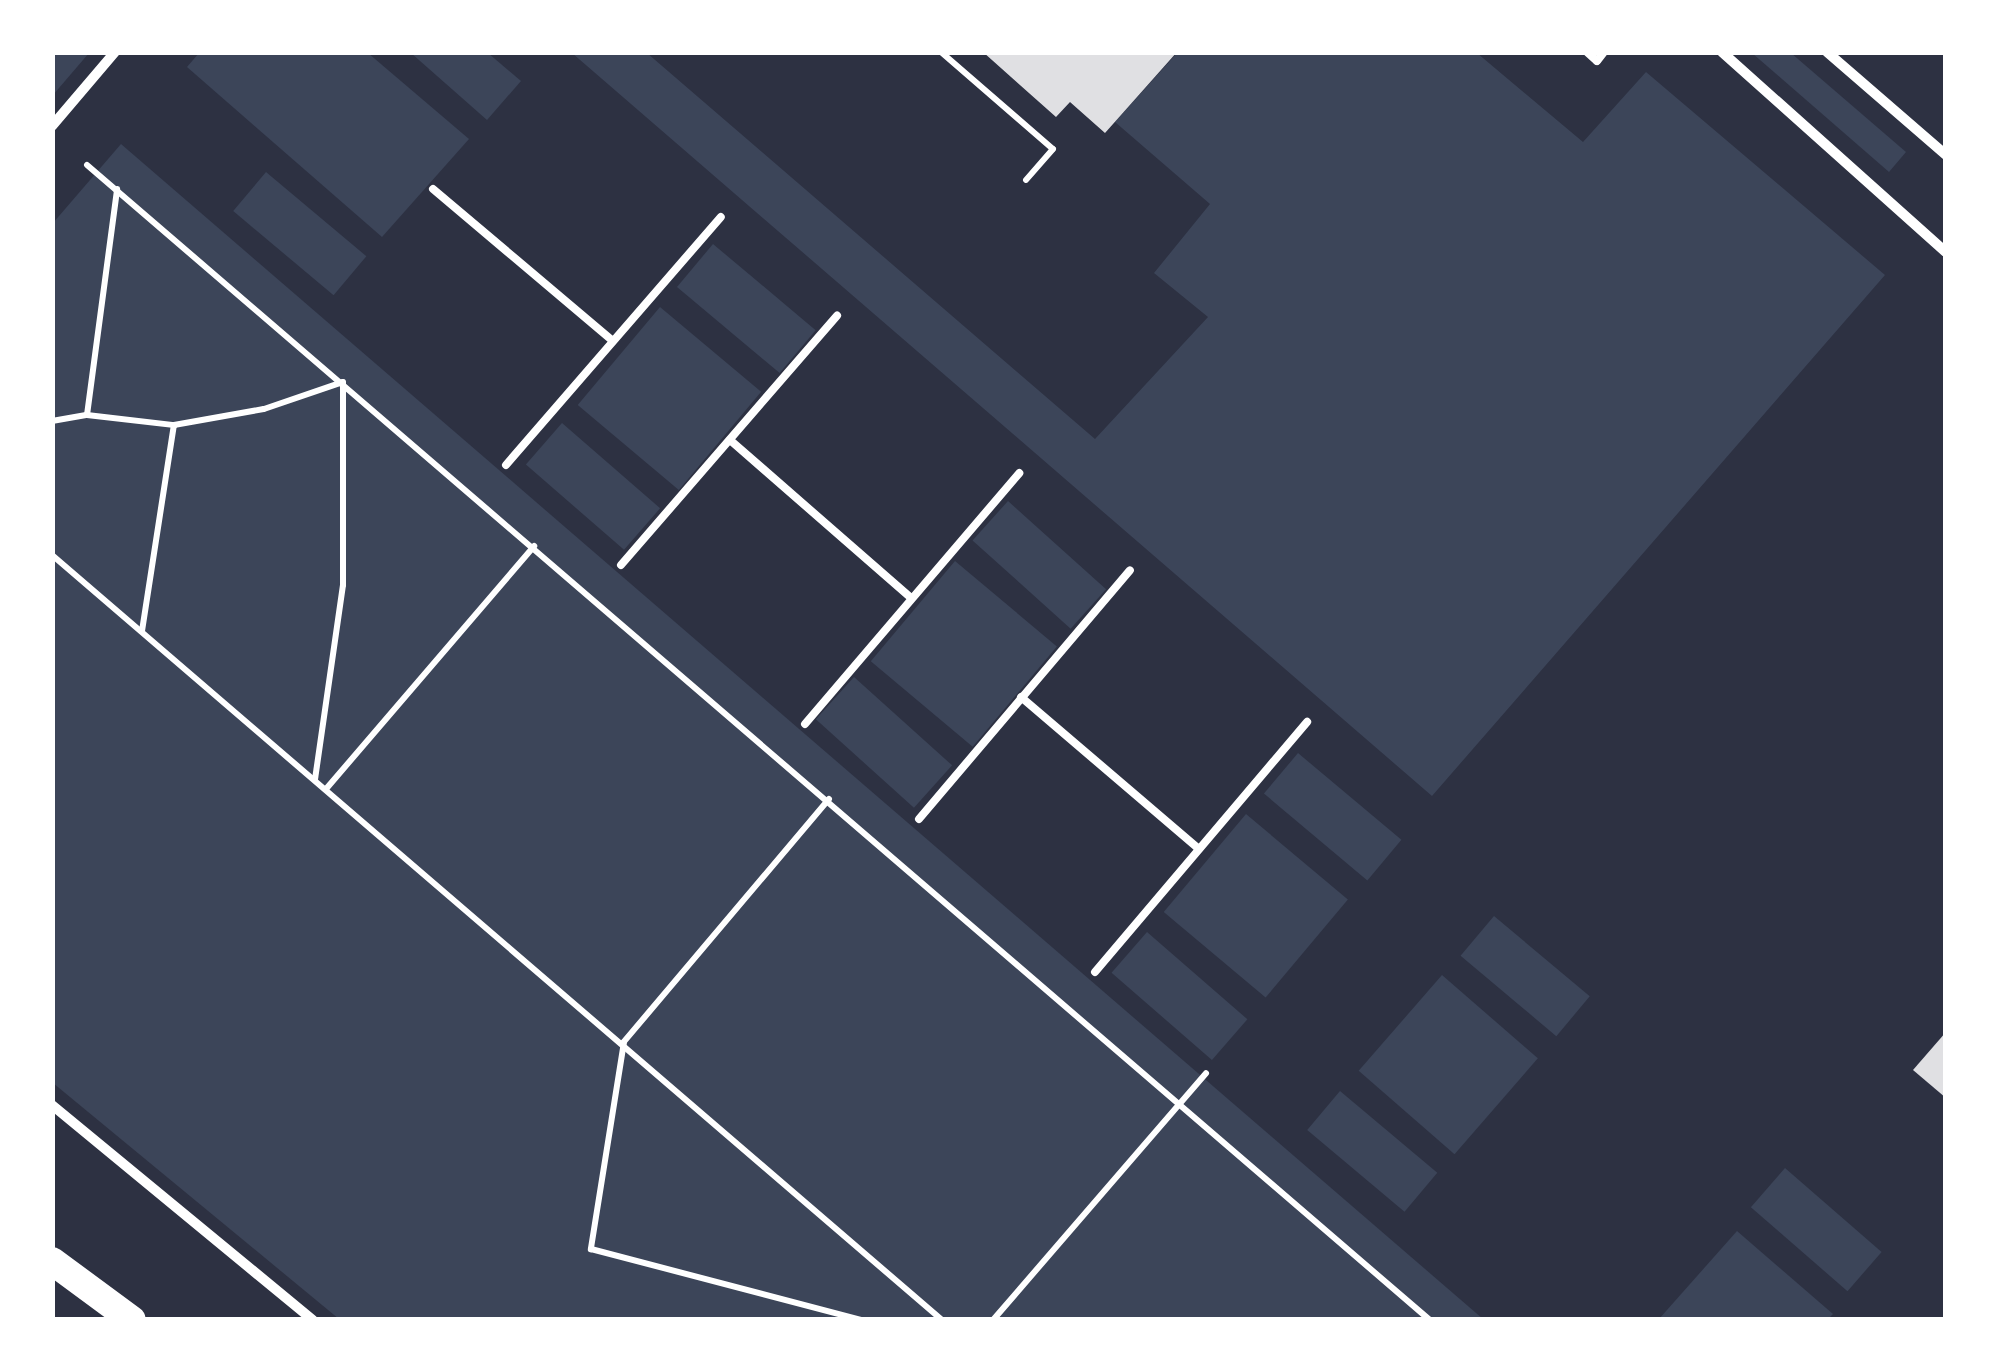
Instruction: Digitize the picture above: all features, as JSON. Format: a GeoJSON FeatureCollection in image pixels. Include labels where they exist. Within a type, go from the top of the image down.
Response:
{"type":"FeatureCollection","features":[{"type":"Feature","properties":{"kind":"highway"},"geometry":{"type":"LineString","coordinates":[[52,1261],[132,1320]]}},
{"type":"Feature","properties":{"kind":"street"},"geometry":{"type":"LineString","coordinates":[[52,126],[115,52]]}},
{"type":"Feature","properties":{"kind":"street"},"geometry":{"type":"LineString","coordinates":[[1722,52],[1946,252]]}},
{"type":"Feature","properties":{"kind":"street"},"geometry":{"type":"LineString","coordinates":[[1826,52],[1946,155]]}},
{"type":"Feature","properties":{"kind":"street"},"geometry":{"type":"LineString","coordinates":[[52,1106],[314,1320]]}},
{"type":"Feature","properties":{"kind":"lane"},"geometry":{"type":"LineString","coordinates":[[1587,52],[1596,61],[1604,52]]}},
{"type":"Feature","properties":{"kind":"lane"},"geometry":{"type":"LineString","coordinates":[[433,190],[612,340]]}},
{"type":"Feature","properties":{"kind":"lane"},"geometry":{"type":"LineString","coordinates":[[506,465],[721,216]]}},
{"type":"Feature","properties":{"kind":"lane"},"geometry":{"type":"LineString","coordinates":[[620,566],[837,316]]}},
{"type":"Feature","properties":{"kind":"lane"},"geometry":{"type":"LineString","coordinates":[[730,440],[912,598]]}},
{"type":"Feature","properties":{"kind":"lane"},"geometry":{"type":"LineString","coordinates":[[805,724],[1019,473]]}},
{"type":"Feature","properties":{"kind":"lane"},"geometry":{"type":"LineString","coordinates":[[918,819],[1130,570]]}},
{"type":"Feature","properties":{"kind":"lane"},"geometry":{"type":"LineString","coordinates":[[1021,697],[1199,848]]}},
{"type":"Feature","properties":{"kind":"lane"},"geometry":{"type":"LineString","coordinates":[[1095,972],[1307,722]]}},
{"type":"Feature","properties":{"kind":"path"},"geometry":{"type":"LineString","coordinates":[[941,52],[1054,149],[1026,180]]}},
{"type":"Feature","properties":{"kind":"path"},"geometry":{"type":"LineString","coordinates":[[87,165],[1182,1101],[1430,1320]]}},
{"type":"Feature","properties":{"kind":"path"},"geometry":{"type":"LineString","coordinates":[[87,415],[118,188]]}},
{"type":"Feature","properties":{"kind":"path"},"geometry":{"type":"LineString","coordinates":[[52,420],[87,415],[174,424],[264,408],[343,382]]}},
{"type":"Feature","properties":{"kind":"path"},"geometry":{"type":"LineString","coordinates":[[315,779],[342,585],[343,382]]}},
{"type":"Feature","properties":{"kind":"path"},"geometry":{"type":"LineString","coordinates":[[142,632],[174,424]]}},
{"type":"Feature","properties":{"kind":"path"},"geometry":{"type":"LineString","coordinates":[[326,789],[534,546]]}},
{"type":"Feature","properties":{"kind":"path"},"geometry":{"type":"LineString","coordinates":[[52,556],[624,1042],[942,1320]]}},
{"type":"Feature","properties":{"kind":"path"},"geometry":{"type":"LineString","coordinates":[[829,799],[624,1042],[591,1250],[862,1320]]}},
{"type":"Feature","properties":{"kind":"path"},"geometry":{"type":"LineString","coordinates":[[994,1320],[1206,1073]]}},
{"type":"Feature","properties":{"kind":"shaded area"},"geometry":{"type":"Polygon","coordinates":[[[89,53],[53,95],[53,54],[89,53]]]}},
{"type":"Feature","properties":{"kind":"shaded area"},"geometry":{"type":"Polygon","coordinates":[[[199,53],[368,53],[469,139],[382,237],[187,67],[199,53]]]}},
{"type":"Feature","properties":{"kind":"shaded area"},"geometry":{"type":"Polygon","coordinates":[[[411,53],[488,53],[521,81],[487,120],[411,53]]]}},
{"type":"Feature","properties":{"kind":"shaded area"},"geometry":{"type":"Polygon","coordinates":[[[572,53],[647,53],[1095,439],[1208,317],[1154,273],[1210,204],[1115,122],[1177,53],[1477,53],[1583,142],[1646,72],[1885,275],[1432,796],[572,53]]]}},
{"type":"Feature","properties":{"kind":"shaded area"},"geometry":{"type":"Polygon","coordinates":[[[1752,53],[1791,53],[1906,152],[1889,172],[1752,53]]]}},
{"type":"Feature","properties":{"kind":"shaded area"},"geometry":{"type":"Polygon","coordinates":[[[121,144],[1483,1319],[339,1319],[53,1083],[53,223],[121,144]]]}},
{"type":"Feature","properties":{"kind":"shaded area"},"geometry":{"type":"Polygon","coordinates":[[[266,172],[366,256],[334,295],[233,211],[266,172]]]}},
{"type":"Feature","properties":{"kind":"shaded area"},"geometry":{"type":"Polygon","coordinates":[[[713,244],[816,330],[780,373],[677,287],[713,244]]]}},
{"type":"Feature","properties":{"kind":"shaded area"},"geometry":{"type":"Polygon","coordinates":[[[660,307],[761,392],[679,490],[578,405],[660,307]]]}},
{"type":"Feature","properties":{"kind":"shaded area"},"geometry":{"type":"Polygon","coordinates":[[[562,423],[660,508],[624,550],[526,465],[562,423]]]}},
{"type":"Feature","properties":{"kind":"shaded area"},"geometry":{"type":"Polygon","coordinates":[[[1008,501],[1106,589],[1071,629],[973,540],[1008,501]]]}},
{"type":"Feature","properties":{"kind":"shaded area"},"geometry":{"type":"Polygon","coordinates":[[[955,561],[1057,646],[973,747],[871,661],[955,561]]]}},
{"type":"Feature","properties":{"kind":"shaded area"},"geometry":{"type":"Polygon","coordinates":[[[854,677],[952,765],[914,808],[816,719],[854,677]]]}},
{"type":"Feature","properties":{"kind":"shaded area"},"geometry":{"type":"Polygon","coordinates":[[[1298,753],[1401,840],[1367,880],[1264,794],[1298,753]]]}},
{"type":"Feature","properties":{"kind":"shaded area"},"geometry":{"type":"Polygon","coordinates":[[[1246,814],[1348,899],[1266,998],[1164,912],[1246,814]]]}},
{"type":"Feature","properties":{"kind":"shaded area"},"geometry":{"type":"Polygon","coordinates":[[[1494,916],[1590,996],[1556,1036],[1461,956],[1494,916]]]}},
{"type":"Feature","properties":{"kind":"shaded area"},"geometry":{"type":"Polygon","coordinates":[[[1147,932],[1247,1019],[1212,1060],[1112,973],[1147,932]]]}},
{"type":"Feature","properties":{"kind":"shaded area"},"geometry":{"type":"Polygon","coordinates":[[[1442,975],[1538,1058],[1455,1154],[1359,1071],[1442,975]]]}},
{"type":"Feature","properties":{"kind":"shaded area"},"geometry":{"type":"Polygon","coordinates":[[[1340,1091],[1437,1173],[1405,1212],[1307,1130],[1340,1091]]]}},
{"type":"Feature","properties":{"kind":"shaded area"},"geometry":{"type":"Polygon","coordinates":[[[1785,1168],[1882,1252],[1847,1291],[1751,1207],[1785,1168]]]}},
{"type":"Feature","properties":{"kind":"shaded area"},"geometry":{"type":"Polygon","coordinates":[[[1737,1231],[1833,1314],[1828,1319],[1659,1319],[1737,1231]]]}},
{"type":"Feature","properties":{"kind":"building"},"geometry":{"type":"Polygon","coordinates":[[[983,52],[1177,52],[1105,133],[1070,102],[1056,117],[983,52]]]}},
{"type":"Feature","properties":{"kind":"building"},"geometry":{"type":"Polygon","coordinates":[[[1946,1032],[1946,1098],[1913,1070],[1946,1032]]]}}]}
